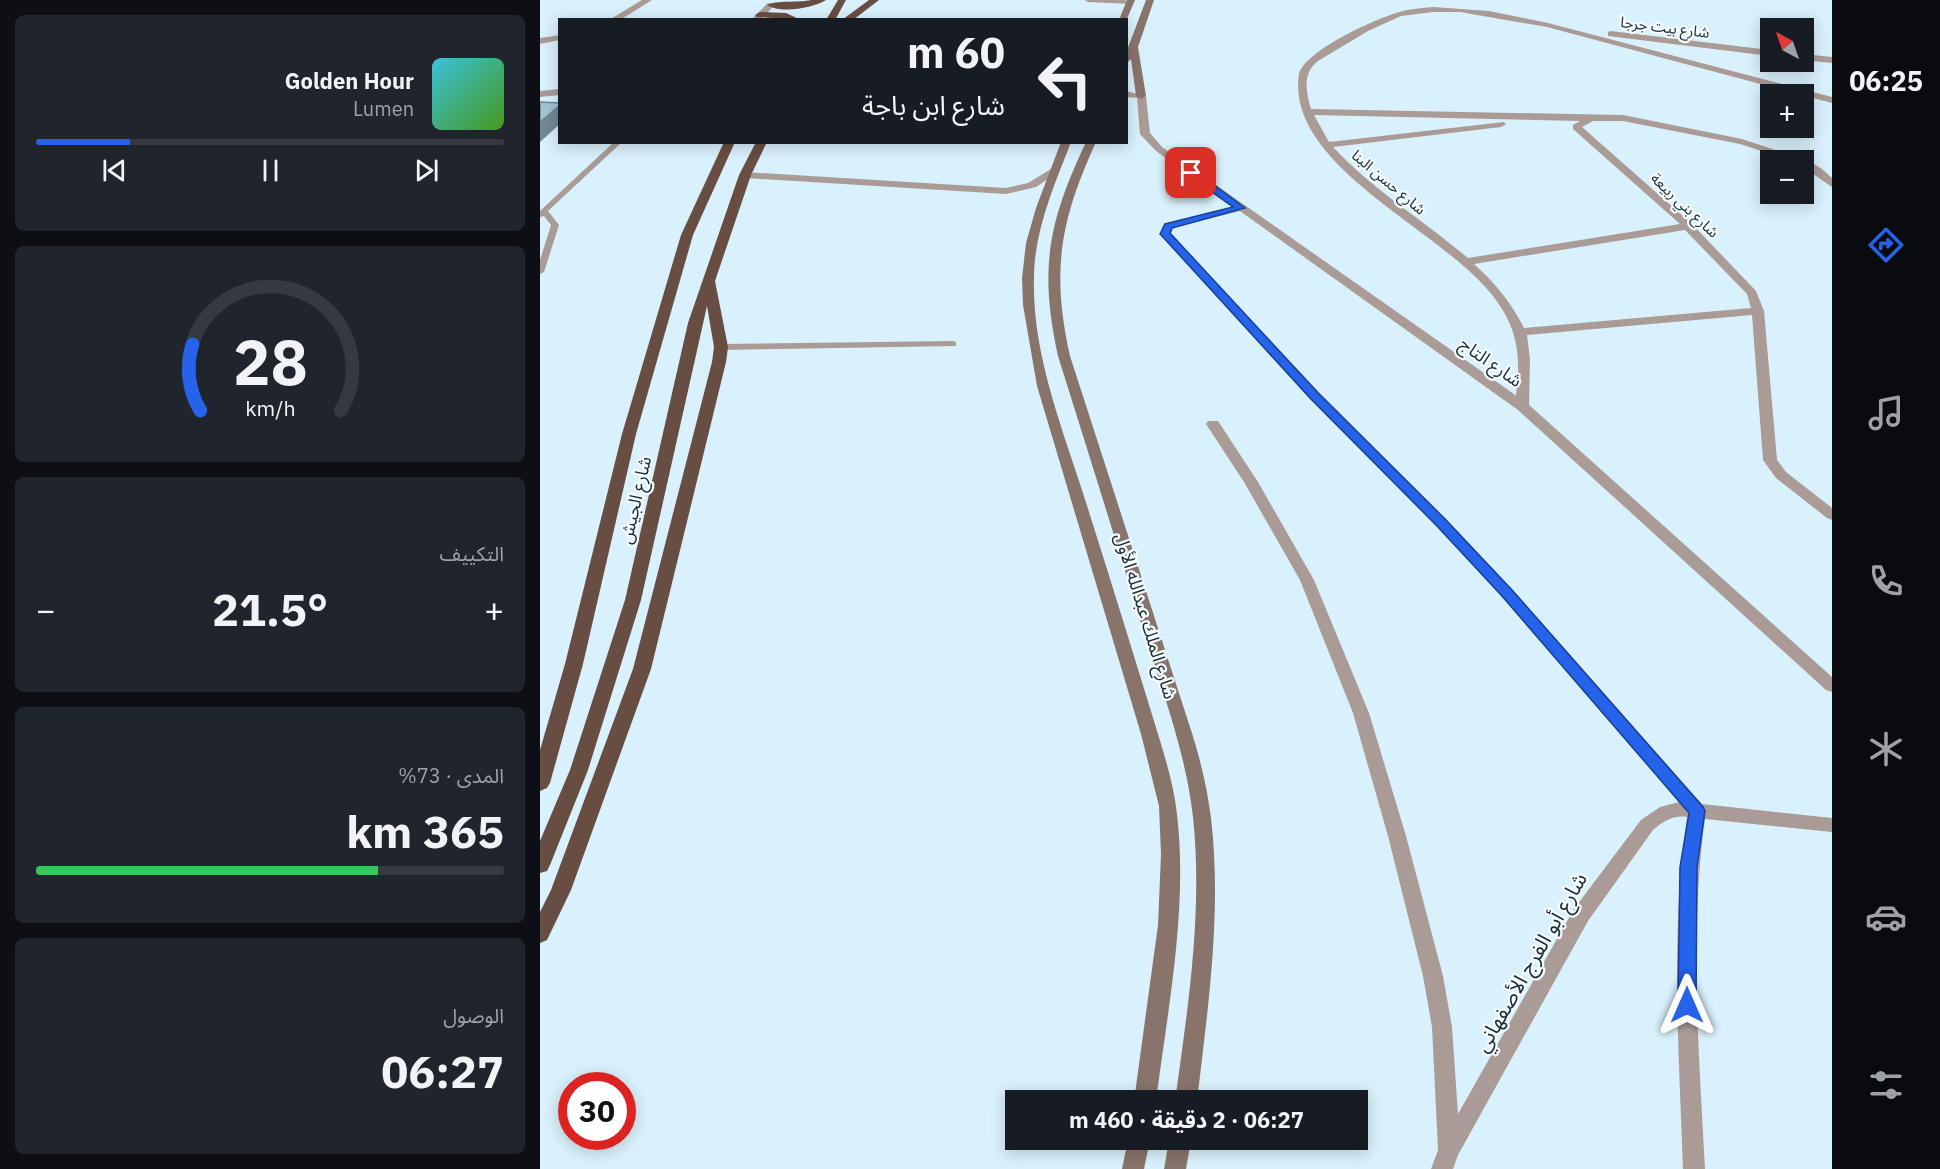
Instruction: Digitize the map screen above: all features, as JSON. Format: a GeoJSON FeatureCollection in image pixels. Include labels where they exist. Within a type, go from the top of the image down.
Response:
{"type":"FeatureCollection","features":[{"type":"Feature","properties":{"kind":"highway"},"geometry":{"type":"LineString","coordinates":[[774,3],[798,6],[822,0]]}},
{"type":"Feature","properties":{"kind":"highway"},"geometry":{"type":"LineString","coordinates":[[815,10],[822,0]]}},
{"type":"Feature","properties":{"kind":"highway"},"geometry":{"type":"LineString","coordinates":[[831,18],[842,0]]}},
{"type":"Feature","properties":{"kind":"highway"},"geometry":{"type":"LineString","coordinates":[[849,18],[876,0]]}},
{"type":"Feature","properties":{"kind":"highway"},"geometry":{"type":"LineString","coordinates":[[758,17],[786,16],[792,18]]}},
{"type":"Feature","properties":{"kind":"highway","name":"شارع الجيش"},"geometry":{"type":"LineString","coordinates":[[540,783],[574,664],[629,434],[684,246],[707,188],[729,144]]}},
{"type":"Feature","properties":{"kind":"highway","name":"شارع الجيش"},"geometry":{"type":"LineString","coordinates":[[540,865],[579,770],[633,600],[695,323],[745,175],[761,144]]}},
{"type":"Feature","properties":{"kind":"highway"},"geometry":{"type":"LineString","coordinates":[[540,934],[561,890],[642,669],[721,347],[709,278]]}},
{"type":"Feature","properties":{"kind":"main road"},"geometry":{"type":"LineString","coordinates":[[1128,57],[1150,0]]}},
{"type":"Feature","properties":{"kind":"main road"},"geometry":{"type":"LineString","coordinates":[[1124,18],[1131,1]]}},
{"type":"Feature","properties":{"kind":"main road"},"geometry":{"type":"LineString","coordinates":[[1134,46],[1141,96]]}},
{"type":"Feature","properties":{"kind":"main road","name":"شارع الملك عبدالله الأول"},"geometry":{"type":"LineString","coordinates":[[1065,144],[1035,233],[1030,256],[1028,278],[1031,332],[1046,396],[1160,769],[1169,816],[1171,877],[1165,956],[1147,1090]]}},
{"type":"Feature","properties":{"kind":"main road","name":"شارع الملك عبدالله الأول"},"geometry":{"type":"LineString","coordinates":[[1089,144],[1057,240],[1052,272],[1054,305],[1064,356],[1170,689],[1202,814],[1206,865],[1203,923],[1197,1017],[1187,1090]]}},
{"type":"Feature","properties":{"kind":"main road"},"geometry":{"type":"LineString","coordinates":[[1133,1169],[1137,1150]]}},
{"type":"Feature","properties":{"kind":"main road"},"geometry":{"type":"LineString","coordinates":[[1175,1169],[1178,1150]]}},
{"type":"Feature","properties":{"kind":"street"},"geometry":{"type":"LineString","coordinates":[[616,18],[647,0]]}},
{"type":"Feature","properties":{"kind":"street"},"geometry":{"type":"LineString","coordinates":[[758,17],[774,3]]}},
{"type":"Feature","properties":{"kind":"street","name":"شارع حسن البنا"},"geometry":{"type":"LineString","coordinates":[[1523,407],[1523,349],[1520,332],[1511,315],[1489,284],[1365,186],[1327,145],[1308,112],[1303,91],[1304,72],[1311,61],[1342,42],[1398,15],[1426,10],[1455,11],[1493,15],[1558,27],[1832,100]]}},
{"type":"Feature","properties":{"kind":"street","name":"شارع بيت جرجا"},"geometry":{"type":"LineString","coordinates":[[1558,27],[1760,52]]}},
{"type":"Feature","properties":{"kind":"street"},"geometry":{"type":"LineString","coordinates":[[540,41],[558,37]]}},
{"type":"Feature","properties":{"kind":"street"},"geometry":{"type":"LineString","coordinates":[[1814,58],[1832,60]]}},
{"type":"Feature","properties":{"kind":"street"},"geometry":{"type":"LineString","coordinates":[[540,94],[558,92]]}},
{"type":"Feature","properties":{"kind":"street"},"geometry":{"type":"LineString","coordinates":[[1128,94],[1141,96]]}},
{"type":"Feature","properties":{"kind":"street","name":"شارع التاج"},"geometry":{"type":"LineString","coordinates":[[1141,96],[1145,134],[1151,142],[1240,208],[1523,407],[1832,686]]}},
{"type":"Feature","properties":{"kind":"street"},"geometry":{"type":"LineString","coordinates":[[1308,112],[1623,118],[1742,142],[1766,150]]}},
{"type":"Feature","properties":{"kind":"street"},"geometry":{"type":"LineString","coordinates":[[1327,145],[1521,121],[1527,120],[1529,116]]}},
{"type":"Feature","properties":{"kind":"street","name":"شارع بني ربيعة"},"geometry":{"type":"LineString","coordinates":[[1591,118],[1578,124],[1577,129],[1688,226],[1752,293],[1758,311],[1770,460],[1781,475],[1832,515]]}},
{"type":"Feature","properties":{"kind":"street"},"geometry":{"type":"LineString","coordinates":[[1814,170],[1832,184]]}},
{"type":"Feature","properties":{"kind":"street"},"geometry":{"type":"LineString","coordinates":[[745,175],[1006,191],[1031,187],[1042,182],[1055,171]]}},
{"type":"Feature","properties":{"kind":"street"},"geometry":{"type":"LineString","coordinates":[[1240,208],[1168,226],[1165,234],[1314,395],[1441,522],[1507,593],[1697,811],[1689,867],[1686,985],[1694,1169]]}},
{"type":"Feature","properties":{"kind":"street"},"geometry":{"type":"LineString","coordinates":[[1464,262],[1688,226]]}},
{"type":"Feature","properties":{"kind":"street"},"geometry":{"type":"LineString","coordinates":[[1520,332],[1758,311]]}},
{"type":"Feature","properties":{"kind":"street"},"geometry":{"type":"LineString","coordinates":[[1213,424],[1251,482],[1307,580],[1361,713],[1397,836],[1433,976],[1442,1027],[1449,1150]]}},
{"type":"Feature","properties":{"kind":"street","name":"شارع أبو الفرج الأصفهاني"},"geometry":{"type":"LineString","coordinates":[[1442,1169],[1449,1150],[1581,915],[1647,825],[1669,810],[1832,825]]}},
{"type":"Feature","properties":{"kind":"lane"},"geometry":{"type":"LineString","coordinates":[[1088,0],[1131,1]]}},
{"type":"Feature","properties":{"kind":"lane"},"geometry":{"type":"LineString","coordinates":[[540,272],[555,225],[542,213],[617,144]]}},
{"type":"Feature","properties":{"kind":"lane"},"geometry":{"type":"LineString","coordinates":[[721,347],[953,344]]}},
{"type":"Feature","properties":{"kind":"building"},"geometry":{"type":"Polygon","coordinates":[[[540,102],[558,103],[558,107],[540,122],[540,102]]]}},
{"type":"Feature","properties":{"kind":"route"},"geometry":{"type":"LineString","coordinates":[[1191,173],[1240,208],[1168,226],[1165,234],[1314,395],[1441,522],[1507,593],[1603,706],[1697,811],[1689,867],[1687,1005]]}}]}
